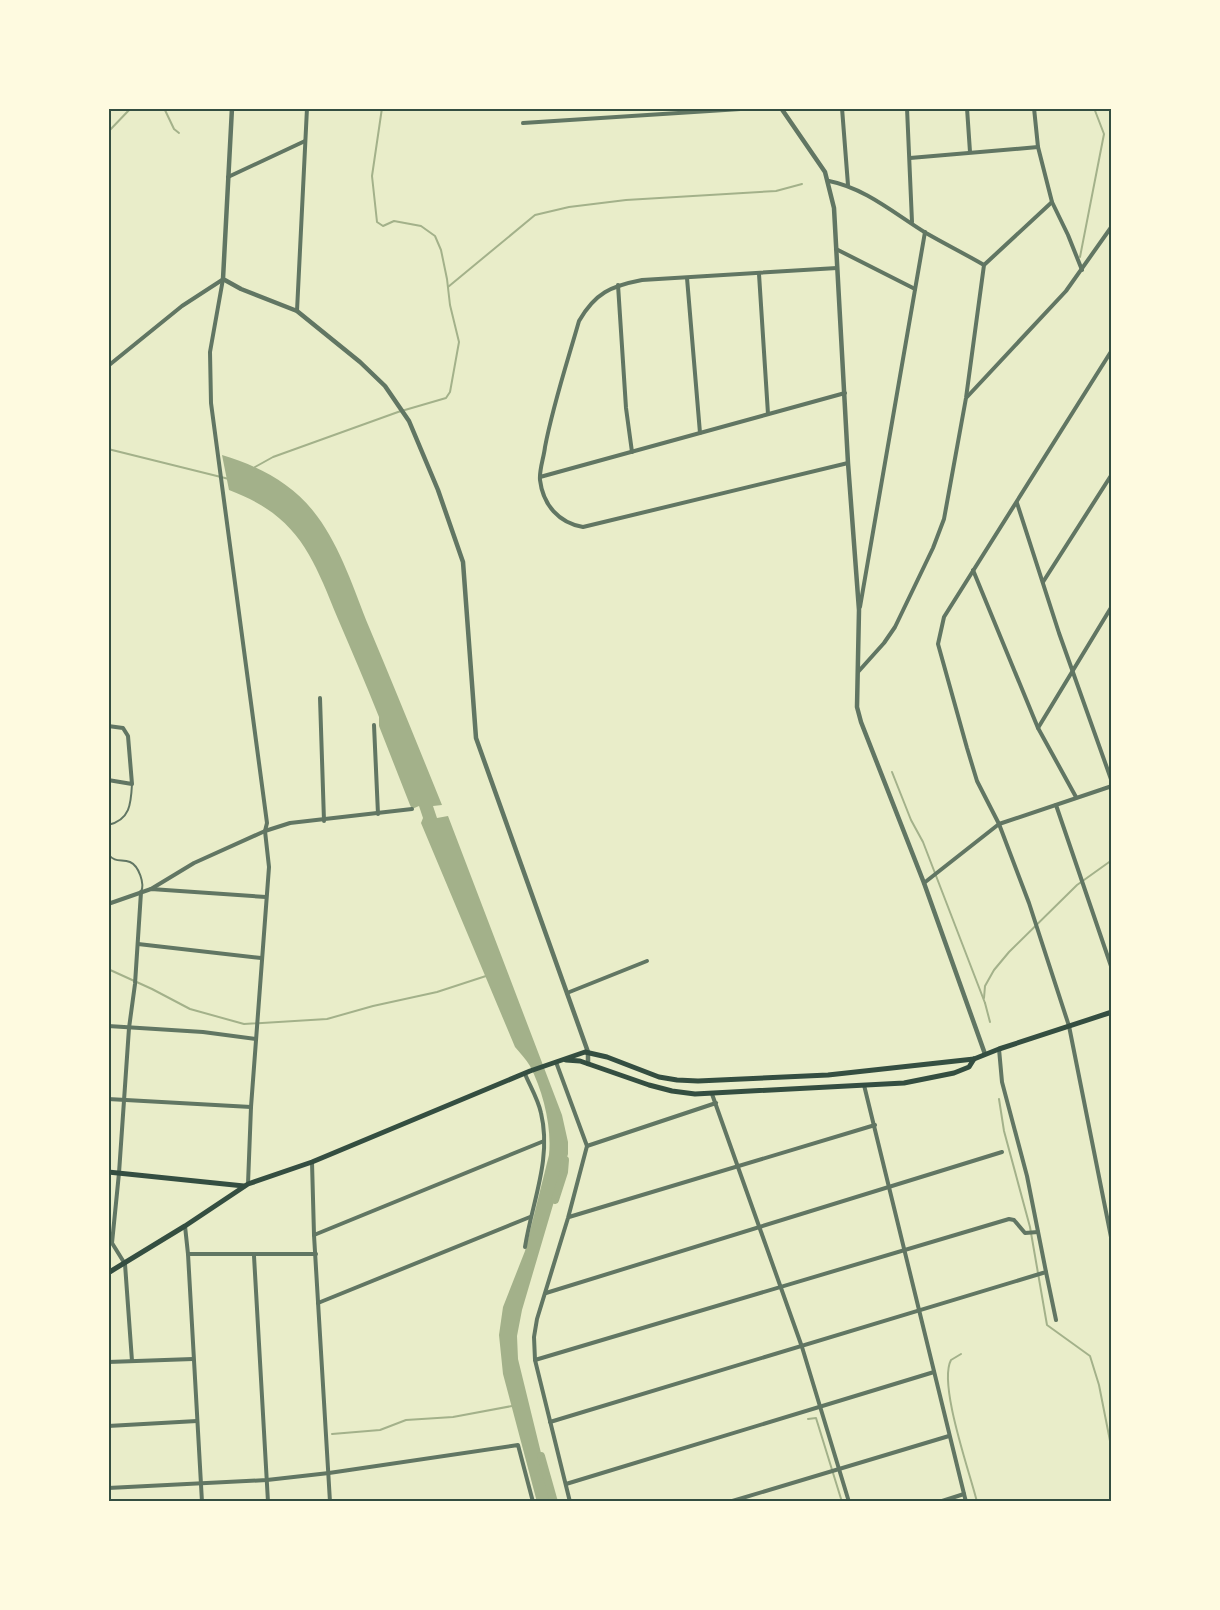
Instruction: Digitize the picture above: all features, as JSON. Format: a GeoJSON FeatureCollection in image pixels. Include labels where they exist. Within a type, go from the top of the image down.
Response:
{"type":"FeatureCollection","features":[{"type":"Feature","properties":{"kind":"main road"},"geometry":{"type":"LineString","coordinates":[[108,1273],[246,1185],[312,1162],[527,1073],[588,1052],[659,1077],[677,1080],[828,1075],[974,1059],[1112,1012]]}},
{"type":"Feature","properties":{"kind":"main road"},"geometry":{"type":"LineString","coordinates":[[564,1059],[588,1064],[672,1091],[712,1094],[904,1083],[954,1073],[969,1067],[974,1059]]}},
{"type":"Feature","properties":{"kind":"main road"},"geometry":{"type":"LineString","coordinates":[[108,1172],[246,1185]]}},
{"type":"Feature","properties":{"kind":"street"},"geometry":{"type":"LineString","coordinates":[[232,108],[223,279],[210,352],[211,403],[220,484],[254,717],[267,823],[265,831],[269,867],[246,1185]]}},
{"type":"Feature","properties":{"kind":"street"},"geometry":{"type":"LineString","coordinates":[[297,311],[307,108]]}},
{"type":"Feature","properties":{"kind":"street"},"geometry":{"type":"LineString","coordinates":[[522,123],[756,108]]}},
{"type":"Feature","properties":{"kind":"street"},"geometry":{"type":"LineString","coordinates":[[781,108],[821,165],[829,181],[834,208],[848,463],[859,610],[856,696],[861,722],[992,1051],[1027,1176],[1034,1233],[1056,1320]]}},
{"type":"Feature","properties":{"kind":"street"},"geometry":{"type":"LineString","coordinates":[[842,108],[848,185]]}},
{"type":"Feature","properties":{"kind":"street"},"geometry":{"type":"LineString","coordinates":[[906,108],[912,223]]}},
{"type":"Feature","properties":{"kind":"street"},"geometry":{"type":"LineString","coordinates":[[967,108],[970,152]]}},
{"type":"Feature","properties":{"kind":"street"},"geometry":{"type":"LineString","coordinates":[[1034,108],[1038,147],[1052,202],[1082,271]]}},
{"type":"Feature","properties":{"kind":"street"},"geometry":{"type":"LineString","coordinates":[[228,177],[306,141]]}},
{"type":"Feature","properties":{"kind":"street"},"geometry":{"type":"LineString","coordinates":[[910,158],[1038,147]]}},
{"type":"Feature","properties":{"kind":"street"},"geometry":{"type":"LineString","coordinates":[[829,181],[848,185],[984,265]]}},
{"type":"Feature","properties":{"kind":"street"},"geometry":{"type":"LineString","coordinates":[[858,673],[895,627],[944,519],[966,398],[984,265],[1052,202]]}},
{"type":"Feature","properties":{"kind":"street"},"geometry":{"type":"LineString","coordinates":[[966,398],[1066,291],[1112,226]]}},
{"type":"Feature","properties":{"kind":"street"},"geometry":{"type":"LineString","coordinates":[[859,610],[925,232]]}},
{"type":"Feature","properties":{"kind":"street"},"geometry":{"type":"LineString","coordinates":[[836,249],[915,290]]}},
{"type":"Feature","properties":{"kind":"street"},"geometry":{"type":"LineString","coordinates":[[837,268],[642,280],[618,285],[593,301],[579,321],[549,431],[540,477],[543,493],[552,511],[573,526],[583,527],[848,463]]}},
{"type":"Feature","properties":{"kind":"street"},"geometry":{"type":"LineString","coordinates":[[759,274],[768,414]]}},
{"type":"Feature","properties":{"kind":"street"},"geometry":{"type":"LineString","coordinates":[[687,278],[700,433]]}},
{"type":"Feature","properties":{"kind":"street"},"geometry":{"type":"LineString","coordinates":[[223,279],[297,311],[360,362],[385,386],[409,421],[438,490],[463,562],[477,738],[588,1052],[588,1064]]}},
{"type":"Feature","properties":{"kind":"street"},"geometry":{"type":"LineString","coordinates":[[108,366],[182,306],[223,279]]}},
{"type":"Feature","properties":{"kind":"street"},"geometry":{"type":"LineString","coordinates":[[618,285],[626,408],[632,452]]}},
{"type":"Feature","properties":{"kind":"street"},"geometry":{"type":"LineString","coordinates":[[1112,350],[944,617],[938,644],[977,781],[999,824],[1029,903],[1069,1026],[1112,1239]]}},
{"type":"Feature","properties":{"kind":"street"},"geometry":{"type":"LineString","coordinates":[[540,477],[845,393]]}},
{"type":"Feature","properties":{"kind":"street"},"geometry":{"type":"LineString","coordinates":[[1043,583],[1112,474]]}},
{"type":"Feature","properties":{"kind":"street"},"geometry":{"type":"LineString","coordinates":[[924,883],[999,824],[1112,784],[1017,503]]}},
{"type":"Feature","properties":{"kind":"street"},"geometry":{"type":"LineString","coordinates":[[973,570],[1038,728],[1076,797]]}},
{"type":"Feature","properties":{"kind":"street"},"geometry":{"type":"LineString","coordinates":[[1038,728],[1112,606]]}},
{"type":"Feature","properties":{"kind":"street"},"geometry":{"type":"LineString","coordinates":[[320,698],[324,820]]}},
{"type":"Feature","properties":{"kind":"street"},"geometry":{"type":"LineString","coordinates":[[374,725],[378,814]]}},
{"type":"Feature","properties":{"kind":"street"},"geometry":{"type":"LineString","coordinates":[[108,726],[119,727],[128,736],[132,784],[108,780]]}},
{"type":"Feature","properties":{"kind":"street"},"geometry":{"type":"LineString","coordinates":[[1056,805],[1112,969]]}},
{"type":"Feature","properties":{"kind":"street"},"geometry":{"type":"LineString","coordinates":[[108,904],[151,889],[194,863],[265,831],[290,824],[412,809]]}},
{"type":"Feature","properties":{"kind":"street"},"geometry":{"type":"LineString","coordinates":[[151,889],[266,897]]}},
{"type":"Feature","properties":{"kind":"street"},"geometry":{"type":"LineString","coordinates":[[132,1361],[125,1264],[110,1243],[119,1173],[141,892]]}},
{"type":"Feature","properties":{"kind":"street"},"geometry":{"type":"LineString","coordinates":[[138,944],[261,958]]}},
{"type":"Feature","properties":{"kind":"street"},"geometry":{"type":"LineString","coordinates":[[567,993],[647,961]]}},
{"type":"Feature","properties":{"kind":"street"},"geometry":{"type":"LineString","coordinates":[[108,1026],[203,1032],[256,1039]]}},
{"type":"Feature","properties":{"kind":"street"},"geometry":{"type":"LineString","coordinates":[[556,1062],[587,1146],[537,1319],[534,1337],[535,1360],[570,1502]]}},
{"type":"Feature","properties":{"kind":"street"},"geometry":{"type":"LineString","coordinates":[[525,1247],[530,1217],[540,1182],[544,1141],[540,1109],[527,1073]]}},
{"type":"Feature","properties":{"kind":"street"},"geometry":{"type":"LineString","coordinates":[[864,1085],[966,1502]]}},
{"type":"Feature","properties":{"kind":"street"},"geometry":{"type":"LineString","coordinates":[[712,1094],[802,1347],[849,1502]]}},
{"type":"Feature","properties":{"kind":"street"},"geometry":{"type":"LineString","coordinates":[[108,1099],[251,1107]]}},
{"type":"Feature","properties":{"kind":"street"},"geometry":{"type":"LineString","coordinates":[[587,1146],[716,1103]]}},
{"type":"Feature","properties":{"kind":"street"},"geometry":{"type":"LineString","coordinates":[[568,1218],[875,1125]]}},
{"type":"Feature","properties":{"kind":"street"},"geometry":{"type":"LineString","coordinates":[[314,1235],[544,1141]]}},
{"type":"Feature","properties":{"kind":"street"},"geometry":{"type":"LineString","coordinates":[[546,1293],[1002,1152]]}},
{"type":"Feature","properties":{"kind":"street"},"geometry":{"type":"LineString","coordinates":[[312,1162],[314,1235],[330,1502]]}},
{"type":"Feature","properties":{"kind":"street"},"geometry":{"type":"LineString","coordinates":[[318,1303],[530,1217]]}},
{"type":"Feature","properties":{"kind":"street"},"geometry":{"type":"LineString","coordinates":[[535,1360],[1009,1219],[1014,1220],[1023,1231],[1034,1233]]}},
{"type":"Feature","properties":{"kind":"street"},"geometry":{"type":"LineString","coordinates":[[185,1226],[202,1502]]}},
{"type":"Feature","properties":{"kind":"street"},"geometry":{"type":"LineString","coordinates":[[188,1254],[254,1256],[316,1254]]}},
{"type":"Feature","properties":{"kind":"street"},"geometry":{"type":"LineString","coordinates":[[254,1256],[267,1502]]}},
{"type":"Feature","properties":{"kind":"street"},"geometry":{"type":"LineString","coordinates":[[550,1422],[1044,1273]]}},
{"type":"Feature","properties":{"kind":"street"},"geometry":{"type":"LineString","coordinates":[[108,1362],[193,1359]]}},
{"type":"Feature","properties":{"kind":"street"},"geometry":{"type":"LineString","coordinates":[[566,1484],[820,1408],[934,1371]]}},
{"type":"Feature","properties":{"kind":"street"},"geometry":{"type":"LineString","coordinates":[[108,1425],[197,1421]]}},
{"type":"Feature","properties":{"kind":"street"},"geometry":{"type":"LineString","coordinates":[[729,1502],[949,1436]]}},
{"type":"Feature","properties":{"kind":"street"},"geometry":{"type":"LineString","coordinates":[[108,1488],[267,1480],[518,1445],[533,1502]]}},
{"type":"Feature","properties":{"kind":"street"},"geometry":{"type":"LineString","coordinates":[[939,1502],[963,1494]]}},
{"type":"Feature","properties":{"kind":"lane"},"geometry":{"type":"LineString","coordinates":[[108,825],[120,821],[128,813],[132,784]]}},
{"type":"Feature","properties":{"kind":"lane"},"geometry":{"type":"LineString","coordinates":[[108,854],[114,860],[134,865],[142,881],[141,892]]}},
{"type":"Feature","properties":{"kind":"shaded area"},"geometry":{"type":"Polygon","coordinates":[[[222,455],[262,471],[287,486],[308,505],[326,528],[346,570],[442,805],[433,806],[437,818],[448,816],[562,1115],[568,1142],[568,1154],[522,1310],[517,1336],[518,1359],[553,1502],[537,1502],[503,1374],[499,1335],[503,1307],[525,1251],[549,1155],[548,1121],[543,1098],[530,1066],[515,1047],[421,823],[423,818],[419,806],[412,809],[410,805],[379,726],[379,717],[320,576],[300,540],[287,525],[252,500],[229,490],[222,455]]]}},
{"type":"Feature","properties":{"kind":"waterway"},"geometry":{"type":"LineString","coordinates":[[108,132],[131,108]]}},
{"type":"Feature","properties":{"kind":"waterway"},"geometry":{"type":"LineString","coordinates":[[164,108],[174,129],[179,133]]}},
{"type":"Feature","properties":{"kind":"waterway"},"geometry":{"type":"LineString","coordinates":[[255,467],[273,457],[398,412],[446,398],[450,392],[459,342],[441,250],[435,236],[421,226],[394,221],[383,226],[377,222],[372,176],[382,108]]}},
{"type":"Feature","properties":{"kind":"waterway"},"geometry":{"type":"LineString","coordinates":[[1080,257],[1104,134],[1094,108]]}},
{"type":"Feature","properties":{"kind":"waterway"},"geometry":{"type":"LineString","coordinates":[[448,287],[535,215],[569,207],[626,200],[776,191],[802,184]]}},
{"type":"Feature","properties":{"kind":"waterway"},"geometry":{"type":"LineString","coordinates":[[108,449],[229,479]]}},
{"type":"Feature","properties":{"kind":"waterway"},"geometry":{"type":"LineString","coordinates":[[892,772],[911,820],[923,842],[985,1003]]}},
{"type":"Feature","properties":{"kind":"waterway"},"geometry":{"type":"LineString","coordinates":[[984,998],[985,986],[994,970],[1009,952],[1077,885],[1112,860]]}},
{"type":"Feature","properties":{"kind":"waterway"},"geometry":{"type":"LineString","coordinates":[[108,969],[190,1009],[244,1024],[327,1019],[437,992],[486,976]]}},
{"type":"Feature","properties":{"kind":"waterway"},"geometry":{"type":"LineString","coordinates":[[985,1003],[990,1022]]}},
{"type":"Feature","properties":{"kind":"waterway"},"geometry":{"type":"LineString","coordinates":[[999,1099],[1004,1131],[1030,1227],[1047,1325],[1090,1356],[1099,1385],[1112,1451]]}},
{"type":"Feature","properties":{"kind":"waterway"},"geometry":{"type":"LineString","coordinates":[[555,1200],[564,1172],[565,1160]]}},
{"type":"Feature","properties":{"kind":"waterway"},"geometry":{"type":"LineString","coordinates":[[961,1354],[951,1360],[948,1372],[949,1388],[956,1429],[977,1502]]}},
{"type":"Feature","properties":{"kind":"waterway"},"geometry":{"type":"LineString","coordinates":[[332,1434],[380,1430],[406,1420],[453,1417],[512,1406]]}},
{"type":"Feature","properties":{"kind":"waterway"},"geometry":{"type":"LineString","coordinates":[[808,1419],[816,1418],[842,1502]]}},
{"type":"Feature","properties":{"kind":"waterway"},"geometry":{"type":"LineString","coordinates":[[541,1456],[554,1502]]}}]}
